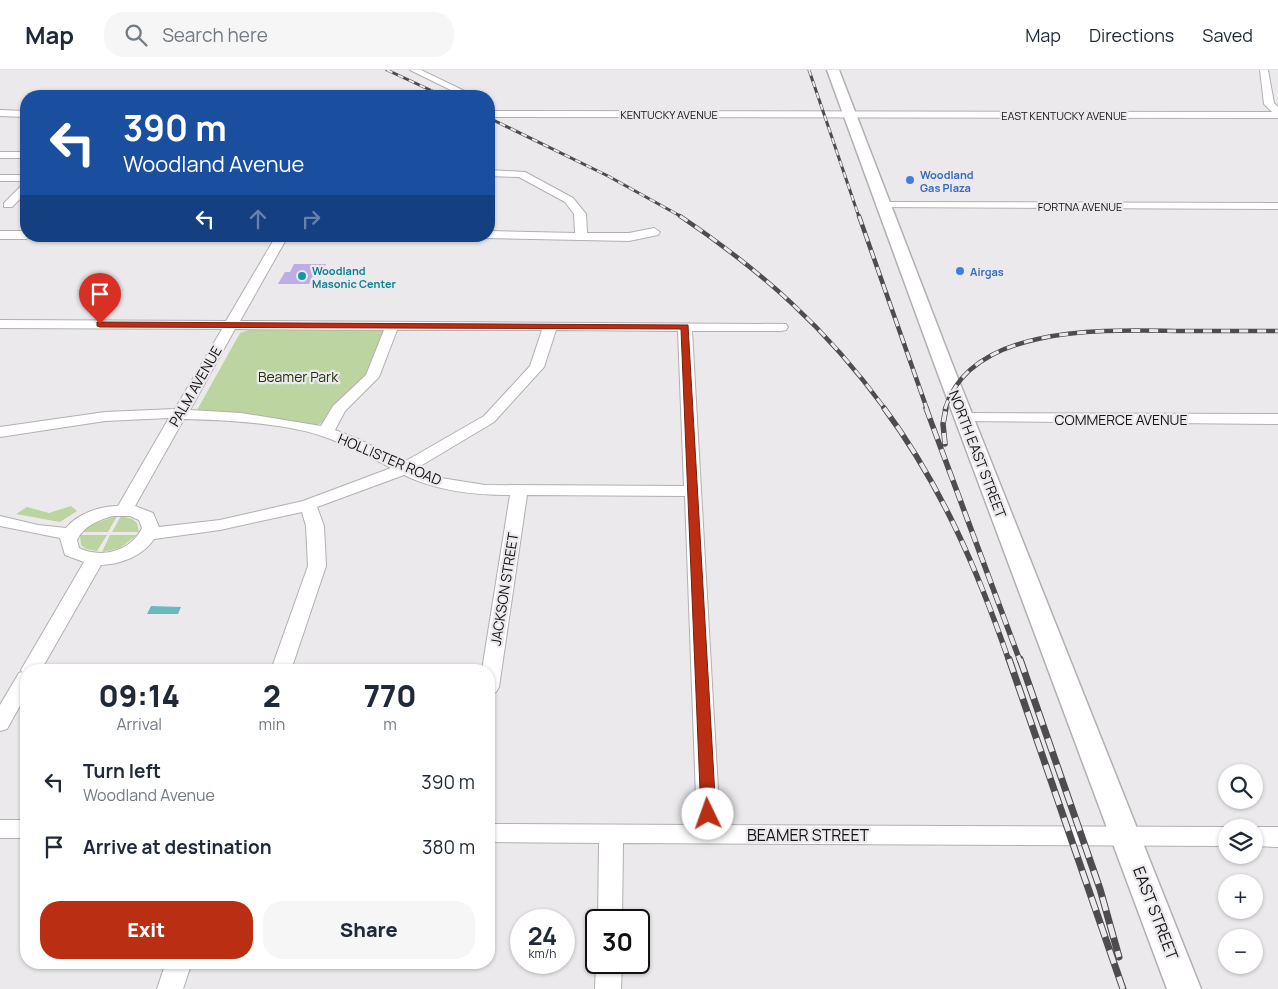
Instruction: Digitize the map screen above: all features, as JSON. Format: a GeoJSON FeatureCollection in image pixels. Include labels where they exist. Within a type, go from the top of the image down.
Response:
{"type":"FeatureCollection","features":[{"type":"Feature","properties":{"kind":"main road","name":"NORTH EAST STREET"},"geometry":{"type":"LineString","coordinates":[[833,70],[882,205],[1127,836]]}},
{"type":"Feature","properties":{"kind":"main road","name":"EAST STREET"},"geometry":{"type":"LineString","coordinates":[[1127,836],[1184,989]]}},
{"type":"Feature","properties":{"kind":"street"},"geometry":{"type":"LineString","coordinates":[[414,70],[457,90]]}},
{"type":"Feature","properties":{"kind":"street"},"geometry":{"type":"LineString","coordinates":[[1264,70],[1269,104],[1278,114]]}},
{"type":"Feature","properties":{"kind":"street"},"geometry":{"type":"LineString","coordinates":[[495,108],[508,114]]}},
{"type":"Feature","properties":{"kind":"street"},"geometry":{"type":"LineString","coordinates":[[0,113],[20,114]]}},
{"type":"Feature","properties":{"kind":"street","name":"KENTUCKY AVENUE"},"geometry":{"type":"LineString","coordinates":[[495,114],[850,114]]}},
{"type":"Feature","properties":{"kind":"street","name":"EAST KENTUCKY AVENUE"},"geometry":{"type":"LineString","coordinates":[[850,114],[1278,114]]}},
{"type":"Feature","properties":{"kind":"street"},"geometry":{"type":"LineString","coordinates":[[0,155],[20,155]]}},
{"type":"Feature","properties":{"kind":"street"},"geometry":{"type":"LineString","coordinates":[[495,173],[521,174],[569,200],[580,214],[580,237]]}},
{"type":"Feature","properties":{"kind":"street"},"geometry":{"type":"LineString","coordinates":[[0,178],[20,178]]}},
{"type":"Feature","properties":{"kind":"street"},"geometry":{"type":"LineString","coordinates":[[8,205],[20,194]]}},
{"type":"Feature","properties":{"kind":"street","name":"FORTNA AVENUE"},"geometry":{"type":"LineString","coordinates":[[882,205],[1278,206]]}},
{"type":"Feature","properties":{"kind":"street"},"geometry":{"type":"LineString","coordinates":[[495,235],[629,237],[654,232]]}},
{"type":"Feature","properties":{"kind":"street"},"geometry":{"type":"LineString","coordinates":[[0,235],[20,236]]}},
{"type":"Feature","properties":{"kind":"street","name":"PALM AVENUE"},"geometry":{"type":"LineString","coordinates":[[124,510],[278,242]]}},
{"type":"Feature","properties":{"kind":"street"},"geometry":{"type":"LineString","coordinates":[[0,324],[781,327]]}},
{"type":"Feature","properties":{"kind":"street"},"geometry":{"type":"LineString","coordinates":[[326,432],[338,409],[372,377],[392,325]]}},
{"type":"Feature","properties":{"kind":"street"},"geometry":{"type":"LineString","coordinates":[[149,534],[220,525],[308,505],[404,469],[489,419],[537,367],[550,326]]}},
{"type":"Feature","properties":{"kind":"street"},"geometry":{"type":"LineString","coordinates":[[685,327],[709,834]]}},
{"type":"Feature","properties":{"kind":"street","name":"HOLLISTER ROAD"},"geometry":{"type":"LineString","coordinates":[[0,432],[101,416],[180,413],[254,419],[326,432],[362,446],[404,469],[432,480],[459,486],[519,490],[692,491]]}},
{"type":"Feature","properties":{"kind":"street","name":"COMMERCE AVENUE"},"geometry":{"type":"LineString","coordinates":[[964,418],[1278,419]]}},
{"type":"Feature","properties":{"kind":"street","name":"JACKSON STREET"},"geometry":{"type":"LineString","coordinates":[[493,664],[519,490]]}},
{"type":"Feature","properties":{"kind":"street"},"geometry":{"type":"LineString","coordinates":[[283,664],[317,566],[315,526],[308,505]]}},
{"type":"Feature","properties":{"kind":"street"},"geometry":{"type":"LineString","coordinates":[[124,510],[133,511],[147,517],[151,528],[149,534],[137,546],[128,552],[95,559],[85,558],[71,551],[68,546],[70,534],[83,522],[92,517],[124,510]]}},
{"type":"Feature","properties":{"kind":"street"},"geometry":{"type":"LineString","coordinates":[[0,521],[38,530],[70,534]]}},
{"type":"Feature","properties":{"kind":"street"},"geometry":{"type":"LineString","coordinates":[[34,664],[95,559]]}},
{"type":"Feature","properties":{"kind":"street"},"geometry":{"type":"LineString","coordinates":[[0,723],[20,688]]}},
{"type":"Feature","properties":{"kind":"street"},"geometry":{"type":"LineString","coordinates":[[0,829],[20,829]]}},
{"type":"Feature","properties":{"kind":"street","name":"BEAMER STREET"},"geometry":{"type":"LineString","coordinates":[[495,833],[1218,837]]}},
{"type":"Feature","properties":{"kind":"street"},"geometry":{"type":"LineString","coordinates":[[610,909],[611,833]]}},
{"type":"Feature","properties":{"kind":"street"},"geometry":{"type":"LineString","coordinates":[[1263,837],[1278,837]]}},
{"type":"Feature","properties":{"kind":"street"},"geometry":{"type":"LineString","coordinates":[[170,989],[177,969]]}},
{"type":"Feature","properties":{"kind":"street"},"geometry":{"type":"LineString","coordinates":[[608,989],[609,974]]}},
{"type":"Feature","properties":{"kind":"green space","name":"Beamer Park"},"geometry":{"type":"Polygon","coordinates":[[[249,330],[385,330],[370,371],[353,391],[332,408],[322,423],[315,426],[196,412],[240,333],[249,330]]]}},
{"type":"Feature","properties":{"kind":"green space"},"geometry":{"type":"Polygon","coordinates":[[[71,506],[77,511],[60,522],[16,514],[27,507],[49,513],[71,506]]]}},
{"type":"Feature","properties":{"kind":"green space"},"geometry":{"type":"Polygon","coordinates":[[[117,516],[108,532],[82,532],[90,525],[117,516]]]}},
{"type":"Feature","properties":{"kind":"green space"},"geometry":{"type":"Polygon","coordinates":[[[121,516],[132,519],[137,523],[139,532],[112,532],[121,516]]]}},
{"type":"Feature","properties":{"kind":"green space"},"geometry":{"type":"Polygon","coordinates":[[[80,535],[107,535],[97,551],[86,549],[81,545],[80,535]]]}},
{"type":"Feature","properties":{"kind":"green space"},"geometry":{"type":"Polygon","coordinates":[[[110,535],[137,535],[120,548],[102,552],[110,535]]]}},
{"type":"Feature","properties":{"kind":"water"},"geometry":{"type":"Polygon","coordinates":[[[151,606],[181,607],[178,614],[147,614],[151,606]]]}},
{"type":"Feature","properties":{"kind":"building","name":"Woodland Masonic Center"},"geometry":{"type":"Polygon","coordinates":[[[294,264],[326,264],[320,277],[312,277],[309,284],[278,284],[285,272],[290,272],[294,264]]]}},
{"type":"Feature","properties":{"kind":"railway"},"geometry":{"type":"LineString","coordinates":[[387,70],[430,90]]}},
{"type":"Feature","properties":{"kind":"railway"},"geometry":{"type":"LineString","coordinates":[[809,70],[859,217]]}},
{"type":"Feature","properties":{"kind":"railway"},"geometry":{"type":"LineString","coordinates":[[495,121],[608,176],[682,217]]}},
{"type":"Feature","properties":{"kind":"railway"},"geometry":{"type":"LineString","coordinates":[[680,216],[739,258],[791,303],[840,353],[885,409]]}},
{"type":"Feature","properties":{"kind":"railway"},"geometry":{"type":"LineString","coordinates":[[859,216],[927,409]]}},
{"type":"Feature","properties":{"kind":"railway"},"geometry":{"type":"LineString","coordinates":[[945,409],[959,381],[982,361],[1011,347],[1044,338],[1078,333],[1113,331],[1278,331]]}},
{"type":"Feature","properties":{"kind":"railway"},"geometry":{"type":"LineString","coordinates":[[884,408],[923,467],[956,530],[984,594],[1009,661]]}},
{"type":"Feature","properties":{"kind":"railway"},"geometry":{"type":"LineString","coordinates":[[926,408],[1020,661]]}},
{"type":"Feature","properties":{"kind":"railway"},"geometry":{"type":"LineString","coordinates":[[945,444],[943,424],[946,408]]}},
{"type":"Feature","properties":{"kind":"railway"},"geometry":{"type":"LineString","coordinates":[[1009,659],[1123,989]]}},
{"type":"Feature","properties":{"kind":"railway"},"geometry":{"type":"LineString","coordinates":[[1020,659],[1100,889],[1119,957]]}},
{"type":"Feature","properties":{"kind":"place","name":"Woodland Gas Plaza"},"geometry":{"type":"Point","coordinates":[910,180]}},
{"type":"Feature","properties":{"kind":"place","name":"Airgas"},"geometry":{"type":"Point","coordinates":[960,271]}},
{"type":"Feature","properties":{"kind":"place","name":"Woodland Masonic Center"},"geometry":{"type":"Point","coordinates":[302,276]}},
{"type":"Feature","properties":{"kind":"route"},"geometry":{"type":"LineString","coordinates":[[100,324],[685,327],[708,814]]}}]}
